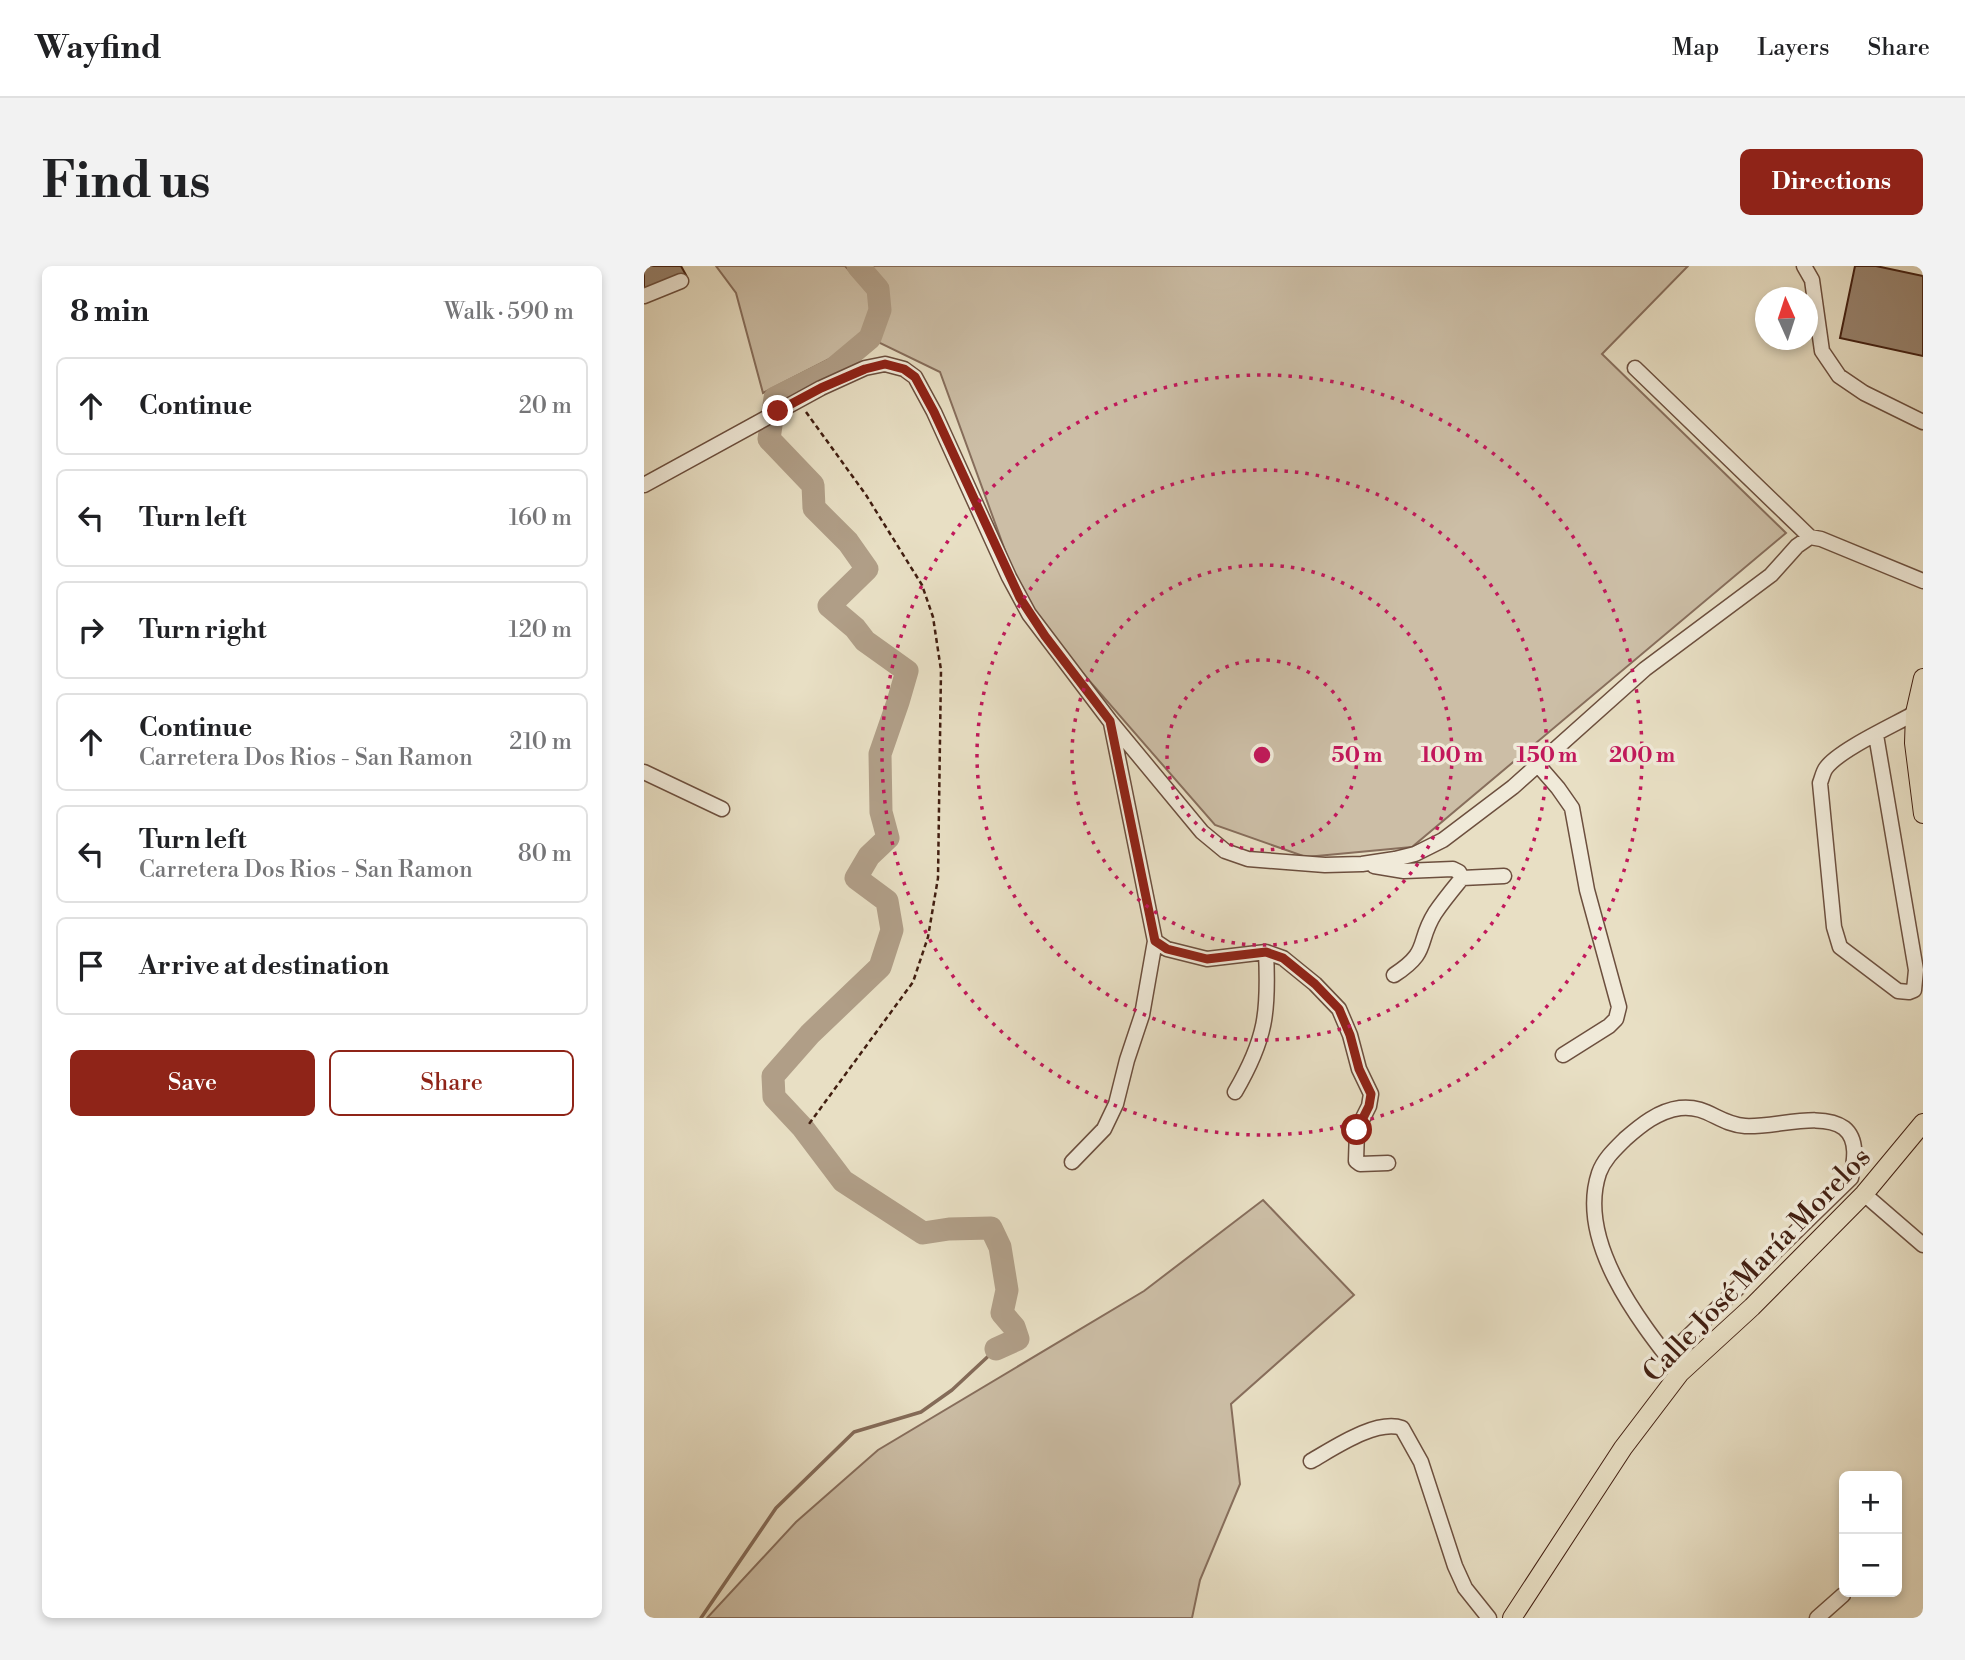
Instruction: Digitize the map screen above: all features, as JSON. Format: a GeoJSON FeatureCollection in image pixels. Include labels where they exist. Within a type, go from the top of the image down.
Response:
{"type":"FeatureCollection","features":[{"type":"Feature","properties":{"kind":"main road"},"geometry":{"type":"LineString","coordinates":[[1923,678],[1915,713],[1914,743],[1923,814]]}},
{"type":"Feature","properties":{"kind":"main road","name":"Calle José María Morelos"},"geometry":{"type":"LineString","coordinates":[[1512,1618],[1623,1448],[1680,1374],[1752,1307],[1864,1194],[1923,1123]]}},
{"type":"Feature","properties":{"kind":"street"},"geometry":{"type":"LineString","coordinates":[[1804,266],[1812,279],[1822,351],[1839,376],[1864,393],[1923,422]]}},
{"type":"Feature","properties":{"kind":"street"},"geometry":{"type":"LineString","coordinates":[[644,296],[681,282]]}},
{"type":"Feature","properties":{"kind":"street"},"geometry":{"type":"LineString","coordinates":[[644,485],[798,400],[865,369],[885,364],[904,369],[915,377],[934,412],[1020,598],[1045,636],[1110,721],[1202,832],[1225,851],[1248,859],[1286,863],[1362,864],[1405,871],[1453,869],[1460,872],[1462,878]]}},
{"type":"Feature","properties":{"kind":"street"},"geometry":{"type":"LineString","coordinates":[[1635,368],[1810,537],[1923,580]]}},
{"type":"Feature","properties":{"kind":"street"},"geometry":{"type":"LineString","coordinates":[[1362,864],[1415,854],[1443,840],[1513,787],[1645,670],[1771,575],[1797,546],[1810,537]]}},
{"type":"Feature","properties":{"kind":"street"},"geometry":{"type":"LineString","coordinates":[[1876,735],[1916,970],[1914,990],[1909,992],[1898,991],[1840,947],[1834,927],[1820,783],[1825,768],[1837,758],[1876,735],[1915,713]]}},
{"type":"Feature","properties":{"kind":"street"},"geometry":{"type":"LineString","coordinates":[[1072,1162],[1104,1129],[1116,1104],[1142,1015],[1155,941],[1110,721]]}},
{"type":"Feature","properties":{"kind":"street"},"geometry":{"type":"LineString","coordinates":[[1538,765],[1572,808],[1587,890],[1619,1007],[1616,1019],[1609,1026],[1563,1055]]}},
{"type":"Feature","properties":{"kind":"street"},"geometry":{"type":"LineString","coordinates":[[644,772],[722,809]]}},
{"type":"Feature","properties":{"kind":"street"},"geometry":{"type":"LineString","coordinates":[[1394,975],[1412,964],[1422,950],[1434,914],[1462,878],[1504,876]]}},
{"type":"Feature","properties":{"kind":"street"},"geometry":{"type":"LineString","coordinates":[[1155,941],[1167,949],[1207,959],[1266,952],[1283,958],[1315,984],[1339,1009],[1350,1035],[1359,1069],[1371,1094],[1369,1106],[1357,1130],[1356,1161],[1360,1164],[1388,1163]]}},
{"type":"Feature","properties":{"kind":"street"},"geometry":{"type":"LineString","coordinates":[[1235,1092],[1253,1062],[1265,1021],[1268,986],[1266,952]]}},
{"type":"Feature","properties":{"kind":"street"},"geometry":{"type":"LineString","coordinates":[[1667,1357],[1851,1178],[1854,1153],[1848,1131],[1836,1123],[1822,1120],[1772,1126],[1742,1126],[1721,1121],[1703,1108],[1680,1108],[1642,1124],[1611,1153],[1600,1171],[1596,1189],[1596,1220],[1602,1250],[1621,1288],[1667,1357],[1680,1374]]}},
{"type":"Feature","properties":{"kind":"street"},"geometry":{"type":"LineString","coordinates":[[1864,1194],[1923,1245]]}},
{"type":"Feature","properties":{"kind":"street"},"geometry":{"type":"LineString","coordinates":[[1311,1461],[1359,1435],[1386,1426],[1402,1428],[1421,1462],[1455,1566],[1465,1588],[1489,1618]]}},
{"type":"Feature","properties":{"kind":"street"},"geometry":{"type":"LineString","coordinates":[[1817,1618],[1841,1597]]}},
{"type":"Feature","properties":{"kind":"path"},"geometry":{"type":"LineString","coordinates":[[798,400],[866,495],[922,585],[933,617],[941,670],[938,878],[929,937],[913,982],[809,1124]]}},
{"type":"Feature","properties":{"kind":"shaded area"},"geometry":{"type":"Polygon","coordinates":[[[716,266],[845,266],[865,287],[864,266],[1688,266],[1602,354],[1786,533],[1412,847],[1306,857],[1215,825],[1026,608],[940,372],[870,338],[763,393],[736,293],[716,266]]]}},
{"type":"Feature","properties":{"kind":"shaded area"},"geometry":{"type":"Polygon","coordinates":[[[1263,1200],[1354,1295],[1231,1404],[1240,1484],[1200,1580],[1192,1618],[707,1618],[796,1522],[878,1450],[1144,1291],[1263,1200]]]}},
{"type":"Feature","properties":{"kind":"building"},"geometry":{"type":"Polygon","coordinates":[[[644,266],[681,266],[686,275],[644,292],[644,266]]]}},
{"type":"Feature","properties":{"kind":"building"},"geometry":{"type":"Polygon","coordinates":[[[1855,266],[1876,266],[1923,276],[1923,356],[1840,338],[1855,266]]]}},
{"type":"Feature","properties":{"kind":"waterway"},"geometry":{"type":"LineString","coordinates":[[858,266],[878,289],[880,310],[870,338],[833,369],[775,398],[769,439],[813,485],[814,508],[848,542],[867,569],[829,606],[855,628],[865,641],[907,671],[880,754],[881,812],[888,838],[869,856],[856,878],[887,901],[892,930],[880,967],[810,1034],[773,1076],[774,1097],[803,1128],[843,1181],[923,1233],[991,1228],[1000,1247],[1007,1290],[1002,1313],[1014,1327],[1018,1339],[996,1349]]}},
{"type":"Feature","properties":{"kind":"waterway"},"geometry":{"type":"LineString","coordinates":[[701,1618],[776,1508],[854,1432],[921,1412],[952,1390],[996,1349]]}},
{"type":"Feature","properties":{"kind":"route"},"geometry":{"type":"LineString","coordinates":[[778,411],[821,388],[865,369],[885,364],[904,369],[915,377],[1029,614],[1110,721],[1155,941],[1167,949],[1207,959],[1266,952],[1283,958],[1315,984],[1339,1009],[1350,1035],[1359,1069],[1369,1086],[1372,1100],[1357,1130]]}}]}
